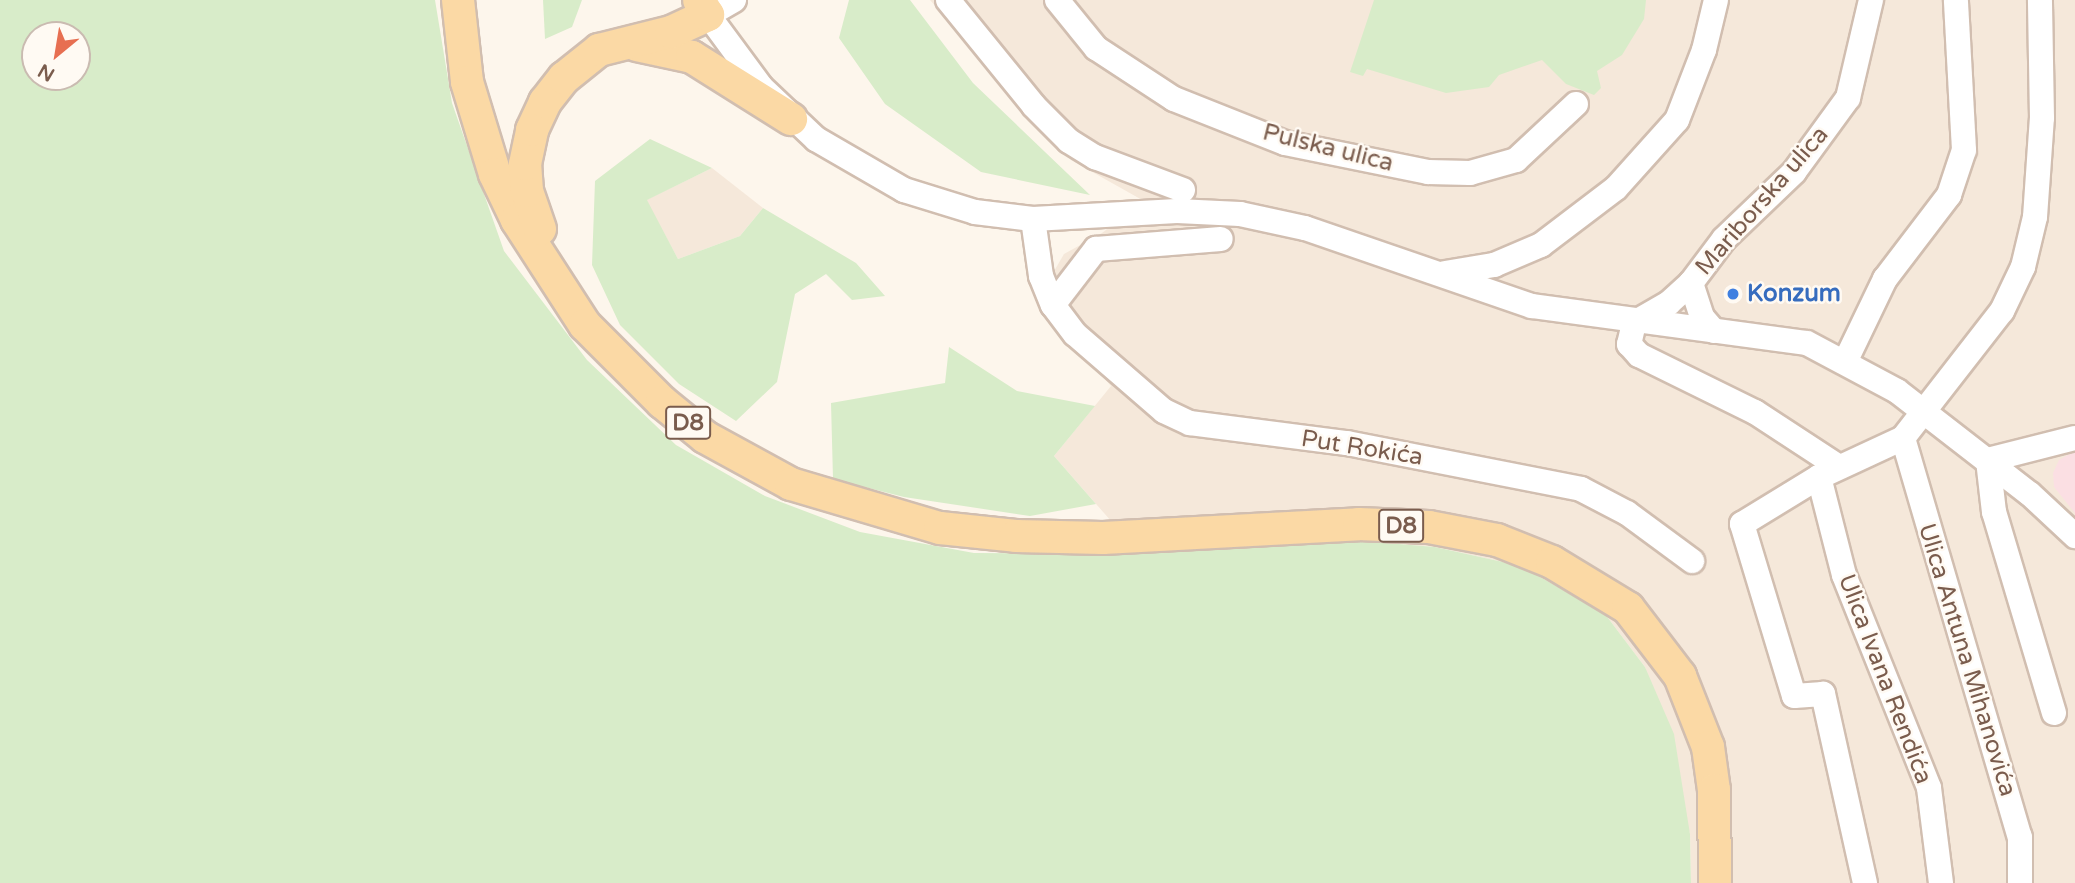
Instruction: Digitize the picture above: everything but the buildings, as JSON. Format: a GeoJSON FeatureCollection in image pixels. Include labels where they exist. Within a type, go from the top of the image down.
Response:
{"type":"FeatureCollection","features":[{"type":"Feature","properties":{"kind":"main road","name":"D8"},"geometry":{"type":"LineString","coordinates":[[458,0],[467,82],[479,127],[517,220],[555,283],[617,359],[705,437],[792,484],[861,508],[940,528],[1016,536],[1104,538],[1359,524],[1429,527],[1497,540],[1595,584],[1628,608],[1657,641],[1695,707],[1714,790],[1715,883]]}},
{"type":"Feature","properties":{"kind":"main road"},"geometry":{"type":"LineString","coordinates":[[555,283],[555,264],[527,191],[525,164],[532,131],[564,78],[591,55],[622,43],[671,32],[714,5]]}},
{"type":"Feature","properties":{"kind":"main road"},"geometry":{"type":"LineString","coordinates":[[622,43],[692,57],[791,119]]}},
{"type":"Feature","properties":{"kind":"street"},"geometry":{"type":"LineString","coordinates":[[948,0],[1034,106],[1069,141],[1095,157],[1183,190]]}},
{"type":"Feature","properties":{"kind":"street","name":"Pulska ulica"},"geometry":{"type":"LineString","coordinates":[[1058,0],[1096,48],[1174,99],[1285,143],[1428,172],[1470,173],[1516,160],[1576,104]]}},
{"type":"Feature","properties":{"kind":"street"},"geometry":{"type":"LineString","coordinates":[[1445,273],[1494,265],[1541,245],[1616,188],[1677,120],[1704,50],[1716,0]]}},
{"type":"Feature","properties":{"kind":"street","name":"Mariborska ulica"},"geometry":{"type":"LineString","coordinates":[[1634,323],[1669,303],[1691,283],[1724,239],[1794,172],[1849,98],[1871,0]]}},
{"type":"Feature","properties":{"kind":"street"},"geometry":{"type":"LineString","coordinates":[[1846,360],[1885,279],[1949,195],[1964,150],[1956,0]]}},
{"type":"Feature","properties":{"kind":"street"},"geometry":{"type":"LineString","coordinates":[[1865,883],[1823,694],[1794,696],[1742,524],[1829,472],[1903,438],[2002,311],[2023,267],[2035,218],[2040,143],[2040,0]]}},
{"type":"Feature","properties":{"kind":"street"},"geometry":{"type":"LineString","coordinates":[[714,5],[733,54],[791,119],[845,158],[904,191],[975,212],[1033,219],[1177,211],[1276,220],[1445,273],[1532,306],[1634,323],[1807,343],[1846,360],[1924,412],[1988,460],[2075,536]]}},
{"type":"Feature","properties":{"kind":"street","name":"Put Rokića"},"geometry":{"type":"LineString","coordinates":[[1033,219],[1041,276],[1053,305],[1075,334],[1164,411],[1191,423],[1347,443],[1581,489],[1627,513],[1692,561]]}},
{"type":"Feature","properties":{"kind":"street"},"geometry":{"type":"LineString","coordinates":[[1053,305],[1096,249],[1222,239]]}},
{"type":"Feature","properties":{"kind":"street","name":"Mariborska ulica"},"geometry":{"type":"LineString","coordinates":[[1691,283],[1702,317],[1714,331]]}},
{"type":"Feature","properties":{"kind":"street"},"geometry":{"type":"LineString","coordinates":[[1634,323],[1629,344],[1639,355],[1755,412],[1829,472]]}},
{"type":"Feature","properties":{"kind":"street","name":"Ulica Antuna Mihanovića"},"geometry":{"type":"LineString","coordinates":[[1903,438],[2020,837],[2020,883]]}},
{"type":"Feature","properties":{"kind":"street"},"geometry":{"type":"LineString","coordinates":[[1988,460],[2075,438]]}},
{"type":"Feature","properties":{"kind":"street"},"geometry":{"type":"LineString","coordinates":[[1988,460],[1994,512],[2054,713]]}},
{"type":"Feature","properties":{"kind":"street","name":"Ulica Ivana Rendića"},"geometry":{"type":"LineString","coordinates":[[1829,472],[1843,575],[1929,788],[1941,883]]}},
{"type":"Feature","properties":{"kind":"shaded area"},"geometry":{"type":"Polygon","coordinates":[[[930,0],[2075,0],[2075,883],[1691,883],[1690,834],[1645,667],[1605,614],[1521,566],[1435,547],[1339,539],[1140,554],[1054,456],[1111,386],[1046,312],[1050,278],[1064,254],[1102,233],[1144,201],[1071,160],[930,0]]]}},
{"type":"Feature","properties":{"kind":"shaded area"},"geometry":{"type":"Polygon","coordinates":[[[712,168],[763,208],[740,236],[678,259],[646,200],[712,168]]]}},
{"type":"Feature","properties":{"kind":"shaded area"},"geometry":{"type":"Polygon","coordinates":[[[2075,451],[2075,513],[2054,487],[2053,473],[2059,460],[2075,451]]]}},
{"type":"Feature","properties":{"kind":"green space"},"geometry":{"type":"Polygon","coordinates":[[[0,0],[435,0],[452,103],[504,251],[587,360],[676,445],[765,496],[860,532],[974,553],[1140,554],[1339,539],[1435,547],[1521,566],[1605,614],[1645,667],[1674,734],[1690,834],[1691,883],[0,883],[0,0]]]}},
{"type":"Feature","properties":{"kind":"green space"},"geometry":{"type":"Polygon","coordinates":[[[543,0],[582,0],[572,27],[545,39],[543,0]]]}},
{"type":"Feature","properties":{"kind":"green space"},"geometry":{"type":"Polygon","coordinates":[[[849,0],[910,0],[973,83],[1090,195],[981,172],[885,104],[839,38],[849,0]]]}},
{"type":"Feature","properties":{"kind":"green space"},"geometry":{"type":"Polygon","coordinates":[[[1374,0],[1646,0],[1644,19],[1622,55],[1597,71],[1601,88],[1594,95],[1566,84],[1542,60],[1499,75],[1489,87],[1446,93],[1367,69],[1363,76],[1350,72],[1374,0]]]}},
{"type":"Feature","properties":{"kind":"green space"},"geometry":{"type":"Polygon","coordinates":[[[650,139],[712,168],[647,200],[678,259],[740,236],[763,208],[856,263],[885,296],[852,300],[826,274],[795,294],[777,382],[736,421],[679,384],[620,325],[592,265],[595,181],[650,139]]]}},
{"type":"Feature","properties":{"kind":"green space"},"geometry":{"type":"Polygon","coordinates":[[[949,347],[1017,391],[1095,406],[1054,456],[1096,504],[1030,516],[904,497],[833,479],[831,403],[945,383],[949,347]]]}},
{"type":"Feature","properties":{"kind":"place","name":"Konzum"},"geometry":{"type":"Point","coordinates":[1733,294]}}]}
